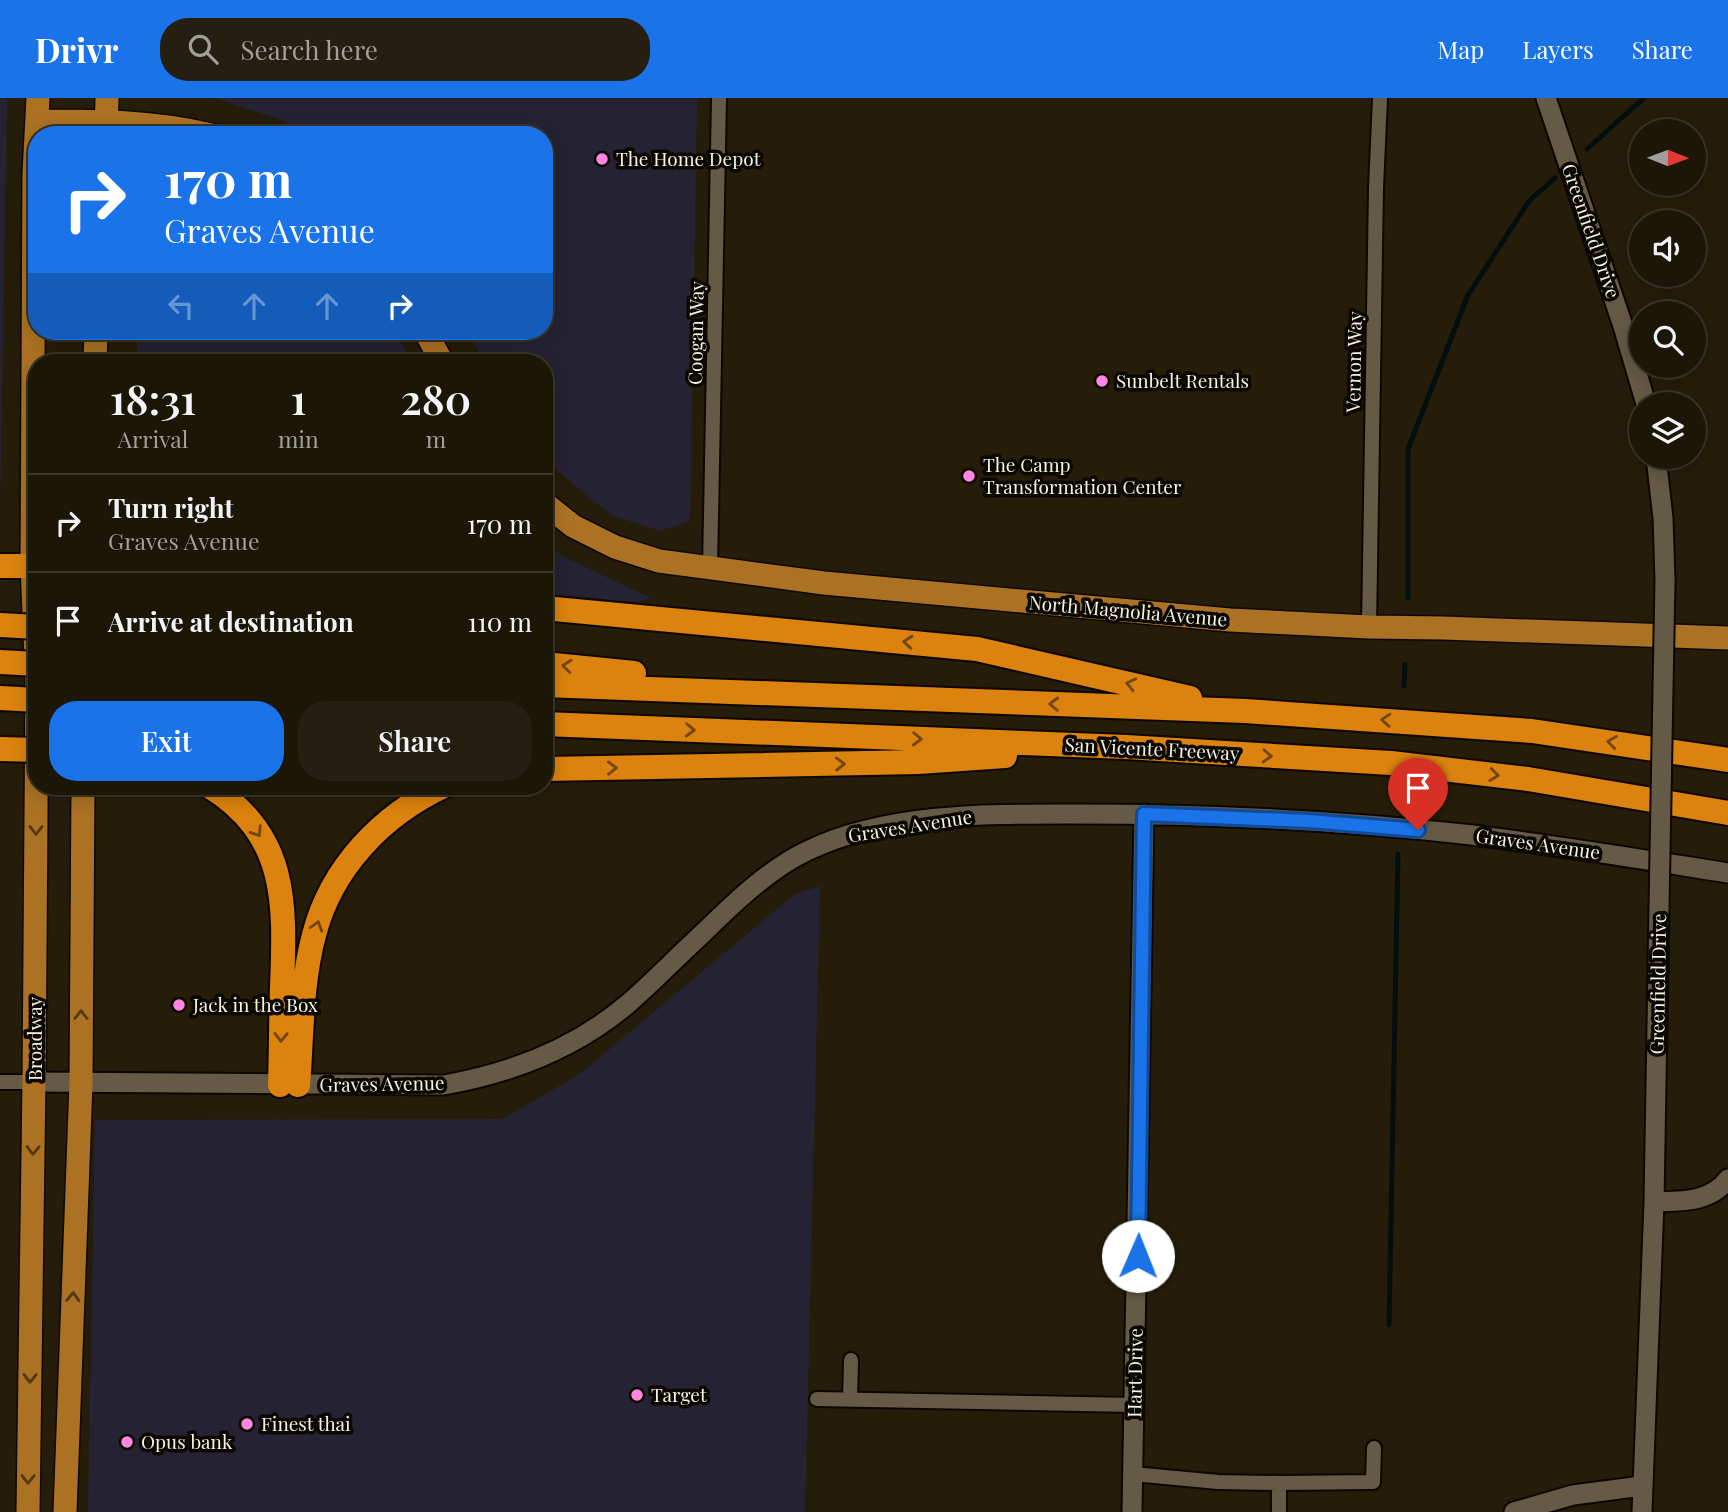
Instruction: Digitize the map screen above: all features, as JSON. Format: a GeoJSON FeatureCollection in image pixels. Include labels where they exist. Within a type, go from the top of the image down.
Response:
{"type":"FeatureCollection","features":[{"type":"Feature","properties":{"kind":"highway"},"geometry":{"type":"LineString","coordinates":[[0,566],[28,566]]}},
{"type":"Feature","properties":{"kind":"highway"},"geometry":{"type":"LineString","coordinates":[[553,609],[978,649],[1245,711]]}},
{"type":"Feature","properties":{"kind":"highway"},"geometry":{"type":"LineString","coordinates":[[0,625],[28,626]]}},
{"type":"Feature","properties":{"kind":"highway"},"geometry":{"type":"LineString","coordinates":[[0,662],[28,664]]}},
{"type":"Feature","properties":{"kind":"highway"},"geometry":{"type":"LineString","coordinates":[[553,665],[903,699]]}},
{"type":"Feature","properties":{"kind":"highway"},"geometry":{"type":"LineString","coordinates":[[553,685],[903,699]]}},
{"type":"Feature","properties":{"kind":"highway"},"geometry":{"type":"LineString","coordinates":[[0,698],[28,700]]}},
{"type":"Feature","properties":{"kind":"highway","name":"San Vicente Freeway"},"geometry":{"type":"LineString","coordinates":[[903,699],[1245,711],[1532,731],[1728,760]]}},
{"type":"Feature","properties":{"kind":"highway"},"geometry":{"type":"LineString","coordinates":[[553,725],[573,726]]}},
{"type":"Feature","properties":{"kind":"highway"},"geometry":{"type":"LineString","coordinates":[[553,728],[573,726]]}},
{"type":"Feature","properties":{"kind":"highway","name":"San Vicente Freeway"},"geometry":{"type":"LineString","coordinates":[[573,726],[1126,747],[1391,763],[1528,779],[1728,813]]}},
{"type":"Feature","properties":{"kind":"highway"},"geometry":{"type":"LineString","coordinates":[[553,769],[918,762],[1126,747]]}},
{"type":"Feature","properties":{"kind":"highway"},"geometry":{"type":"LineString","coordinates":[[0,749],[28,750]]}},
{"type":"Feature","properties":{"kind":"highway"},"geometry":{"type":"LineString","coordinates":[[221,795],[241,810],[259,832],[273,862],[283,898],[289,1085]]}},
{"type":"Feature","properties":{"kind":"highway"},"geometry":{"type":"LineString","coordinates":[[289,1085],[313,937],[325,901],[342,871],[369,838],[397,813],[428,795]]}},
{"type":"Feature","properties":{"kind":"main road","name":"Broadway"},"geometry":{"type":"LineString","coordinates":[[37,126],[38,98]]}},
{"type":"Feature","properties":{"kind":"main road","name":"Greenfield Drive"},"geometry":{"type":"LineString","coordinates":[[1546,98],[1642,392]]}},
{"type":"Feature","properties":{"kind":"main road"},"geometry":{"type":"LineString","coordinates":[[37,121],[106,118],[161,126]]}},
{"type":"Feature","properties":{"kind":"main road","name":"Greenfield Drive"},"geometry":{"type":"LineString","coordinates":[[1642,1512],[1654,1202],[1665,580],[1663,517],[1657,469]]}},
{"type":"Feature","properties":{"kind":"main road","name":"North Magnolia Avenue"},"geometry":{"type":"LineString","coordinates":[[553,510],[573,526],[615,547],[659,561],[824,583],[1230,620],[1368,628],[1728,638]]}},
{"type":"Feature","properties":{"kind":"main road","name":"Broadway"},"geometry":{"type":"LineString","coordinates":[[28,1512],[36,795]]}},
{"type":"Feature","properties":{"kind":"main road"},"geometry":{"type":"LineString","coordinates":[[65,1512],[80,1083],[83,795]]}},
{"type":"Feature","properties":{"kind":"main road","name":"Graves Avenue"},"geometry":{"type":"LineString","coordinates":[[34,1082],[444,1085],[486,1077],[537,1060],[576,1040],[628,1004],[747,891],[805,852],[838,838],[944,817],[988,814],[1144,814],[1309,821],[1462,834],[1728,873]]}},
{"type":"Feature","properties":{"kind":"main road","name":"Hart Drive"},"geometry":{"type":"LineString","coordinates":[[1132,1512],[1144,814]]}},
{"type":"Feature","properties":{"kind":"main road"},"geometry":{"type":"LineString","coordinates":[[1654,1202],[1703,1198],[1716,1191],[1728,1179]]}},
{"type":"Feature","properties":{"kind":"main road"},"geometry":{"type":"LineString","coordinates":[[1514,1512],[1573,1495],[1642,1486]]}},
{"type":"Feature","properties":{"kind":"street","name":"Coogan Way"},"geometry":{"type":"LineString","coordinates":[[710,568],[719,98]]}},
{"type":"Feature","properties":{"kind":"street","name":"Vernon Way"},"geometry":{"type":"LineString","coordinates":[[1368,628],[1380,98]]}},
{"type":"Feature","properties":{"kind":"street","name":"Graves Avenue"},"geometry":{"type":"LineString","coordinates":[[0,1082],[34,1082]]}},
{"type":"Feature","properties":{"kind":"street"},"geometry":{"type":"LineString","coordinates":[[850,1400],[851,1360]]}},
{"type":"Feature","properties":{"kind":"street"},"geometry":{"type":"LineString","coordinates":[[817,1399],[1135,1405]]}},
{"type":"Feature","properties":{"kind":"street"},"geometry":{"type":"LineString","coordinates":[[1133,1474],[1218,1482],[1373,1482],[1374,1448]]}},
{"type":"Feature","properties":{"kind":"street"},"geometry":{"type":"LineString","coordinates":[[1279,1483],[1279,1512]]}},
{"type":"Feature","properties":{"kind":"shaded area"},"geometry":{"type":"Polygon","coordinates":[[[0,98],[7,98],[0,511],[0,98]]]}},
{"type":"Feature","properties":{"kind":"shaded area"},"geometry":{"type":"Polygon","coordinates":[[[215,98],[697,98],[690,521],[660,531],[611,515],[561,474],[553,464],[553,354],[480,354],[472,340],[553,340],[553,126],[292,126],[282,120],[215,98]]]}},
{"type":"Feature","properties":{"kind":"shaded area"},"geometry":{"type":"Polygon","coordinates":[[[138,340],[399,340],[407,354],[137,354],[138,340]]]}},
{"type":"Feature","properties":{"kind":"shaded area"},"geometry":{"type":"Polygon","coordinates":[[[553,548],[562,556],[651,598],[636,602],[553,594],[553,548]]]}},
{"type":"Feature","properties":{"kind":"shaded area"},"geometry":{"type":"Polygon","coordinates":[[[820,886],[805,1512],[88,1512],[95,1120],[503,1119],[581,1073],[795,894],[820,886]]]}},
{"type":"Feature","properties":{"kind":"waterway"},"geometry":{"type":"LineString","coordinates":[[1587,149],[1644,98]]}},
{"type":"Feature","properties":{"kind":"waterway"},"geometry":{"type":"LineString","coordinates":[[1408,598],[1408,449],[1468,295],[1529,201],[1555,178]]}},
{"type":"Feature","properties":{"kind":"waterway"},"geometry":{"type":"LineString","coordinates":[[1404,686],[1405,664]]}},
{"type":"Feature","properties":{"kind":"waterway"},"geometry":{"type":"LineString","coordinates":[[1401,810],[1402,786]]}},
{"type":"Feature","properties":{"kind":"waterway"},"geometry":{"type":"LineString","coordinates":[[1389,1325],[1398,854]]}},
{"type":"Feature","properties":{"kind":"place","name":"The Home Depot"},"geometry":{"type":"Point","coordinates":[602,159]}},
{"type":"Feature","properties":{"kind":"place","name":"Sunbelt Rentals"},"geometry":{"type":"Point","coordinates":[1102,381]}},
{"type":"Feature","properties":{"kind":"place","name":"The Camp Transformation Center"},"geometry":{"type":"Point","coordinates":[969,476]}},
{"type":"Feature","properties":{"kind":"place","name":"Jack in the Box"},"geometry":{"type":"Point","coordinates":[179,1005]}},
{"type":"Feature","properties":{"kind":"place","name":"Target"},"geometry":{"type":"Point","coordinates":[637,1395]}},
{"type":"Feature","properties":{"kind":"place","name":"Finest thai"},"geometry":{"type":"Point","coordinates":[247,1424]}},
{"type":"Feature","properties":{"kind":"place","name":"Opus bank"},"geometry":{"type":"Point","coordinates":[127,1442]}},
{"type":"Feature","properties":{"kind":"route"},"geometry":{"type":"LineString","coordinates":[[1138,1256],[1144,814],[1309,821],[1418,830]]}}]}
